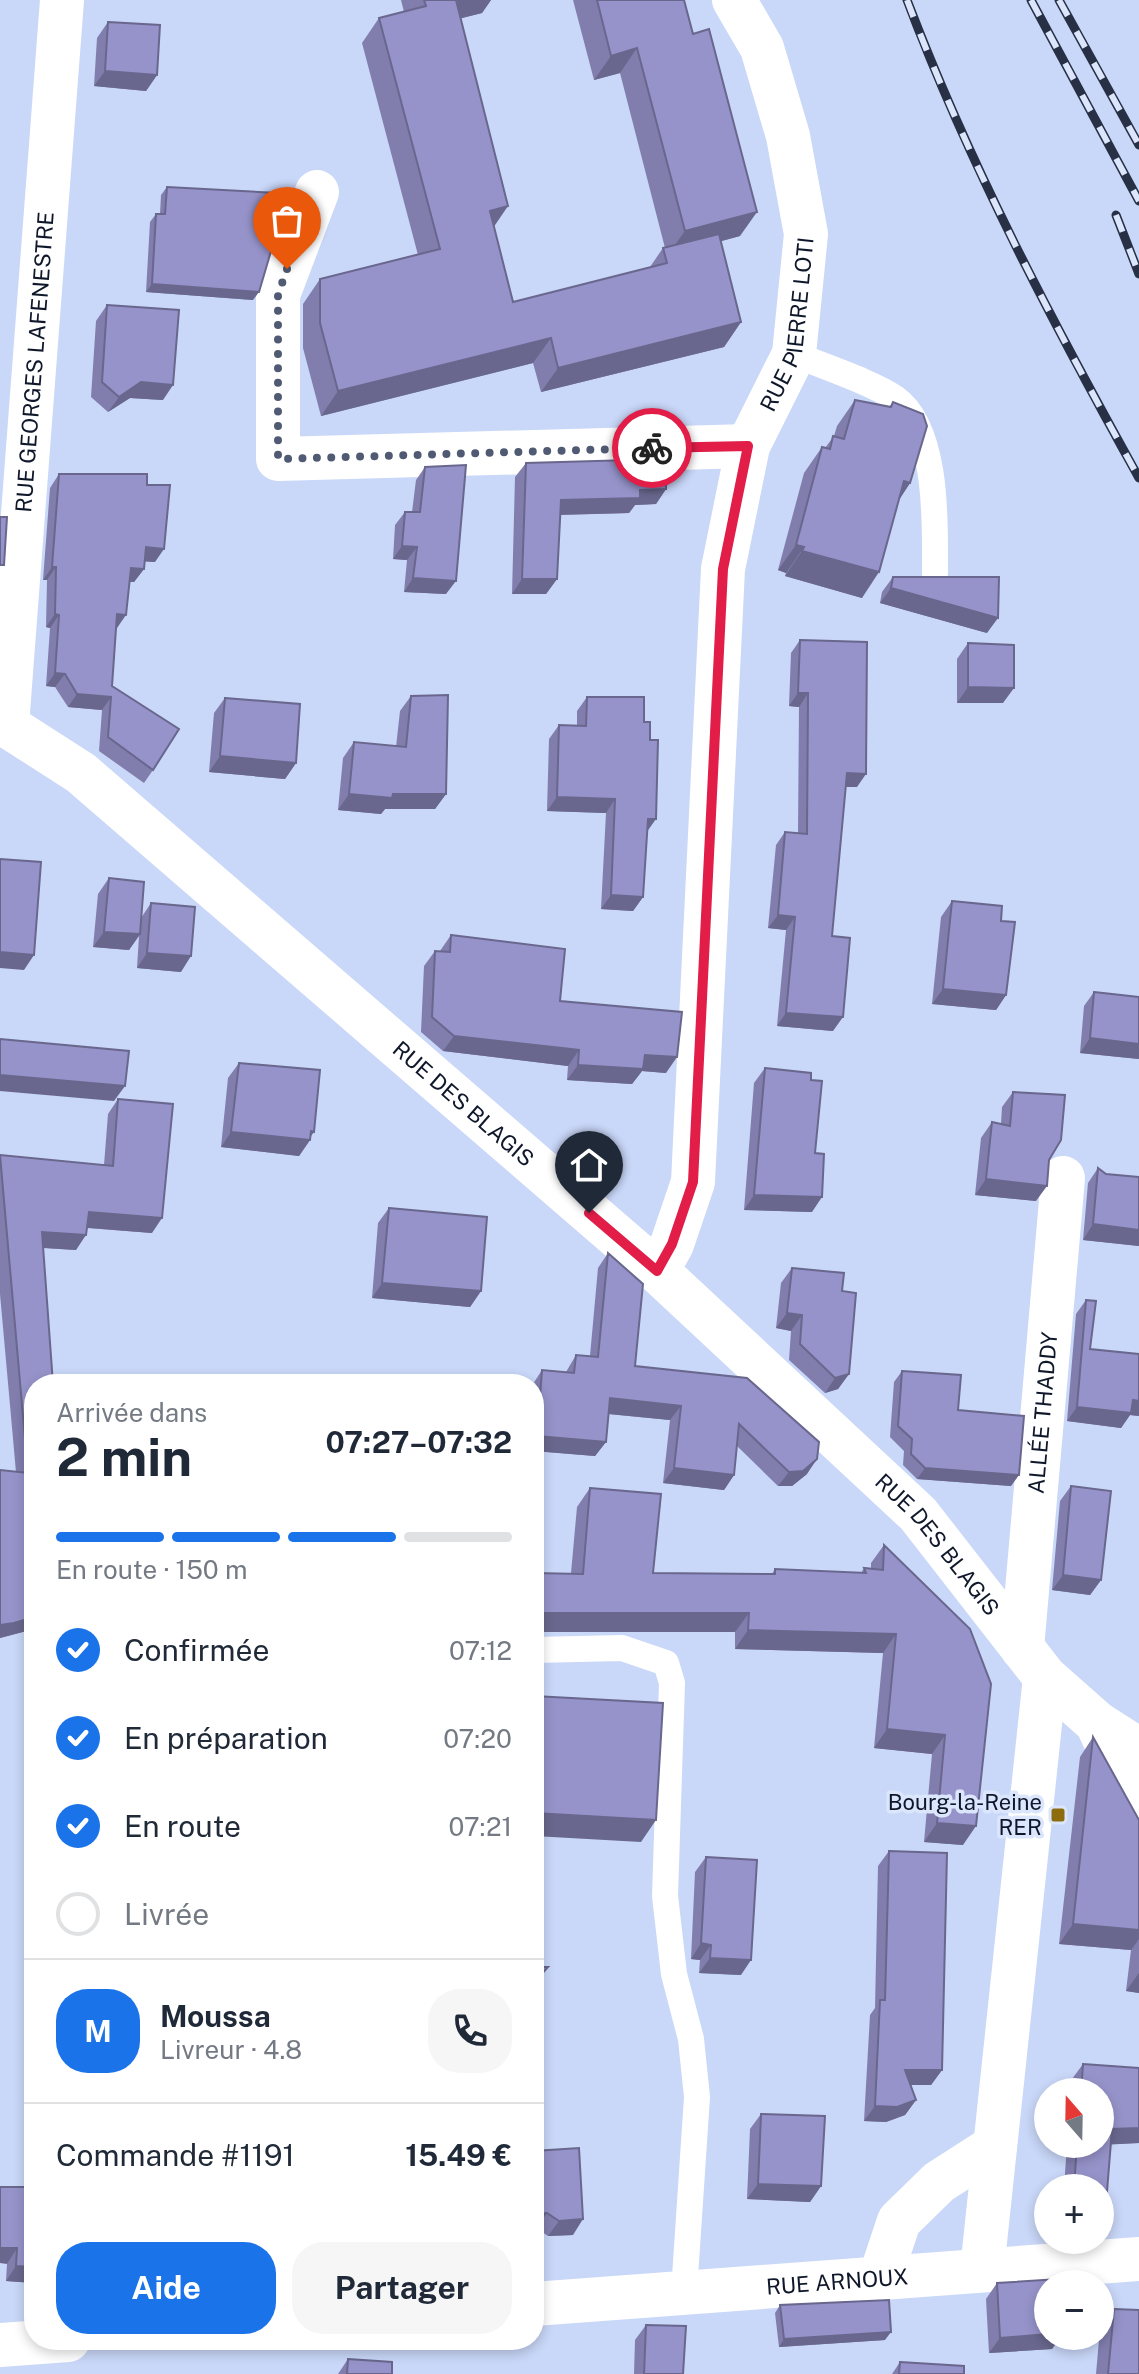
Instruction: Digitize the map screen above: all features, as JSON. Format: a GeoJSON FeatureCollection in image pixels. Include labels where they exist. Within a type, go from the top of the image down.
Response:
{"type":"FeatureCollection","features":[{"type":"Feature","properties":{"kind":"street","name":"RUE GEORGES LAFENESTRE"},"geometry":{"type":"LineString","coordinates":[[3,723],[62,0]]}},
{"type":"Feature","properties":{"kind":"street","name":"RUE PIERRE LOTI"},"geometry":{"type":"LineString","coordinates":[[657,1271],[672,1244],[693,1182],[723,569],[748,446],[794,354],[806,234],[788,136],[762,48],[734,0]]}},
{"type":"Feature","properties":{"kind":"street"},"geometry":{"type":"LineString","coordinates":[[317,192],[278,295],[278,459],[748,446]]}},
{"type":"Feature","properties":{"kind":"street","name":"RUE DES BLAGIS"},"geometry":{"type":"LineString","coordinates":[[3,723],[81,773],[657,1271],[918,1514],[1034,1662],[1097,1723],[1139,1750]]}},
{"type":"Feature","properties":{"kind":"street","name":"ALLÉE THADDY"},"geometry":{"type":"LineString","coordinates":[[982,2270],[1034,1662],[1063,1178]]}},
{"type":"Feature","properties":{"kind":"street"},"geometry":{"type":"LineString","coordinates":[[1097,1723],[1139,1815]]}},
{"type":"Feature","properties":{"kind":"street"},"geometry":{"type":"LineString","coordinates":[[880,2278],[899,2221],[939,2182],[995,2146]]}},
{"type":"Feature","properties":{"kind":"street","name":"RUE ARNOUX"},"geometry":{"type":"LineString","coordinates":[[544,2303],[1139,2259]]}},
{"type":"Feature","properties":{"kind":"street"},"geometry":{"type":"LineString","coordinates":[[0,2345],[24,2343]]}},
{"type":"Feature","properties":{"kind":"lane"},"geometry":{"type":"LineString","coordinates":[[794,354],[896,398],[909,413],[935,488],[935,573]]}},
{"type":"Feature","properties":{"kind":"lane"},"geometry":{"type":"LineString","coordinates":[[544,1650],[622,1648],[666,1663],[672,1683],[665,1896],[674,1974],[691,2039],[697,2097],[684,2292]]}},
{"type":"Feature","properties":{"kind":"building"},"geometry":{"type":"Polygon","coordinates":[[[424,0],[456,0],[508,206],[490,211],[513,302],[667,263],[663,248],[719,234],[741,322],[558,368],[551,338],[338,391],[320,323],[320,279],[440,249],[379,18],[426,6],[424,0]]]}},
{"type":"Feature","properties":{"kind":"building"},"geometry":{"type":"Polygon","coordinates":[[[597,0],[684,0],[693,34],[709,29],[757,212],[685,231],[637,48],[611,56],[597,0]]]}},
{"type":"Feature","properties":{"kind":"building"},"geometry":{"type":"Polygon","coordinates":[[[108,22],[160,25],[157,75],[105,71],[108,22]]]}},
{"type":"Feature","properties":{"kind":"building"},"geometry":{"type":"Polygon","coordinates":[[[167,187],[277,193],[274,241],[259,292],[152,284],[156,214],[165,214],[167,187]]]}},
{"type":"Feature","properties":{"kind":"building"},"geometry":{"type":"Polygon","coordinates":[[[107,305],[179,310],[173,385],[141,382],[119,397],[102,382],[107,305]]]}},
{"type":"Feature","properties":{"kind":"building"},"geometry":{"type":"Polygon","coordinates":[[[855,400],[891,407],[893,402],[923,414],[927,426],[910,483],[904,481],[879,572],[802,551],[804,547],[796,545],[822,447],[830,449],[833,436],[844,439],[855,400]]]}},
{"type":"Feature","properties":{"kind":"building"},"geometry":{"type":"Polygon","coordinates":[[[666,459],[666,489],[640,490],[640,498],[561,500],[557,579],[522,579],[526,463],[666,459]]]}},
{"type":"Feature","properties":{"kind":"building"},"geometry":{"type":"Polygon","coordinates":[[[466,465],[456,581],[413,578],[417,547],[402,546],[405,512],[420,512],[425,467],[466,465]]]}},
{"type":"Feature","properties":{"kind":"building"},"geometry":{"type":"Polygon","coordinates":[[[59,474],[147,474],[147,485],[170,485],[164,549],[146,547],[144,569],[131,568],[126,615],[117,614],[112,686],[179,729],[153,770],[108,737],[111,697],[77,694],[65,674],[55,673],[59,615],[55,614],[56,567],[52,567],[59,474]]]}},
{"type":"Feature","properties":{"kind":"building"},"geometry":{"type":"Polygon","coordinates":[[[0,517],[7,517],[4,565],[0,565],[0,517]]]}},
{"type":"Feature","properties":{"kind":"building"},"geometry":{"type":"Polygon","coordinates":[[[893,577],[999,577],[998,618],[891,588],[893,577]]]}},
{"type":"Feature","properties":{"kind":"building"},"geometry":{"type":"Polygon","coordinates":[[[800,640],[867,642],[866,774],[847,773],[832,936],[850,938],[843,1017],[786,1013],[795,917],[778,915],[785,832],[807,834],[808,693],[798,693],[800,640]]]}},
{"type":"Feature","properties":{"kind":"building"},"geometry":{"type":"Polygon","coordinates":[[[968,643],[1014,645],[1014,688],[968,687],[968,643]]]}},
{"type":"Feature","properties":{"kind":"building"},"geometry":{"type":"Polygon","coordinates":[[[448,695],[446,794],[393,794],[392,798],[349,794],[354,742],[406,747],[411,696],[448,695]]]}},
{"type":"Feature","properties":{"kind":"building"},"geometry":{"type":"Polygon","coordinates":[[[587,697],[644,697],[644,722],[650,722],[650,740],[658,740],[656,819],[648,819],[643,897],[611,895],[615,799],[557,797],[559,725],[586,726],[587,697]]]}},
{"type":"Feature","properties":{"kind":"building"},"geometry":{"type":"Polygon","coordinates":[[[225,698],[300,704],[296,763],[220,756],[225,698]]]}},
{"type":"Feature","properties":{"kind":"building"},"geometry":{"type":"Polygon","coordinates":[[[0,859],[41,862],[34,955],[0,952],[0,859]]]}},
{"type":"Feature","properties":{"kind":"building"},"geometry":{"type":"Polygon","coordinates":[[[109,878],[144,882],[140,934],[104,932],[109,878]]]}},
{"type":"Feature","properties":{"kind":"building"},"geometry":{"type":"Polygon","coordinates":[[[952,901],[1002,906],[1001,921],[1015,922],[1006,995],[943,989],[952,901]]]}},
{"type":"Feature","properties":{"kind":"building"},"geometry":{"type":"Polygon","coordinates":[[[151,903],[195,907],[191,956],[147,953],[151,903]]]}},
{"type":"Feature","properties":{"kind":"building"},"geometry":{"type":"Polygon","coordinates":[[[451,935],[565,949],[560,1001],[682,1012],[677,1057],[645,1055],[643,1069],[578,1065],[579,1050],[454,1036],[432,1017],[435,951],[450,952],[451,935]]]}},
{"type":"Feature","properties":{"kind":"building"},"geometry":{"type":"Polygon","coordinates":[[[1094,992],[1139,997],[1139,1044],[1090,1038],[1094,992]]]}},
{"type":"Feature","properties":{"kind":"building"},"geometry":{"type":"Polygon","coordinates":[[[0,1039],[129,1051],[125,1086],[0,1075],[0,1039]]]}},
{"type":"Feature","properties":{"kind":"building"},"geometry":{"type":"Polygon","coordinates":[[[239,1063],[320,1070],[314,1132],[311,1131],[310,1140],[231,1132],[239,1063]]]}},
{"type":"Feature","properties":{"kind":"building"},"geometry":{"type":"Polygon","coordinates":[[[765,1068],[811,1073],[811,1080],[822,1081],[815,1153],[824,1154],[822,1197],[754,1195],[765,1068]]]}},
{"type":"Feature","properties":{"kind":"building"},"geometry":{"type":"Polygon","coordinates":[[[1013,1092],[1065,1095],[1061,1140],[1049,1160],[1047,1186],[986,1179],[992,1122],[1010,1126],[1013,1092]]]}},
{"type":"Feature","properties":{"kind":"building"},"geometry":{"type":"Polygon","coordinates":[[[118,1099],[173,1104],[162,1218],[89,1212],[86,1235],[42,1232],[52,1374],[24,1374],[24,1428],[0,1155],[113,1166],[118,1099]]]}},
{"type":"Feature","properties":{"kind":"building"},"geometry":{"type":"Polygon","coordinates":[[[1098,1168],[1106,1174],[1139,1177],[1139,1230],[1093,1224],[1098,1168]]]}},
{"type":"Feature","properties":{"kind":"building"},"geometry":{"type":"Polygon","coordinates":[[[389,1208],[487,1217],[481,1291],[382,1283],[389,1208]]]}},
{"type":"Feature","properties":{"kind":"building"},"geometry":{"type":"Polygon","coordinates":[[[608,1253],[643,1284],[635,1366],[747,1378],[819,1442],[817,1459],[803,1471],[789,1472],[739,1424],[734,1475],[674,1468],[681,1406],[610,1398],[606,1442],[544,1437],[542,1370],[574,1373],[576,1355],[598,1357],[608,1253]]]}},
{"type":"Feature","properties":{"kind":"building"},"geometry":{"type":"Polygon","coordinates":[[[792,1268],[844,1273],[842,1291],[856,1293],[849,1374],[835,1378],[800,1344],[802,1315],[787,1313],[792,1268]]]}},
{"type":"Feature","properties":{"kind":"building"},"geometry":{"type":"Polygon","coordinates":[[[1086,1300],[1096,1301],[1090,1349],[1139,1354],[1139,1401],[1133,1400],[1131,1413],[1077,1407],[1086,1300]]]}},
{"type":"Feature","properties":{"kind":"building"},"geometry":{"type":"Polygon","coordinates":[[[902,1371],[961,1375],[958,1410],[1024,1416],[1019,1475],[925,1468],[911,1454],[912,1439],[898,1426],[902,1371]]]}},
{"type":"Feature","properties":{"kind":"building"},"geometry":{"type":"Polygon","coordinates":[[[0,1470],[24,1473],[24,1620],[0,1625],[0,1470]]]}},
{"type":"Feature","properties":{"kind":"building"},"geometry":{"type":"Polygon","coordinates":[[[1071,1486],[1111,1491],[1101,1580],[1063,1575],[1071,1486]]]}},
{"type":"Feature","properties":{"kind":"building"},"geometry":{"type":"Polygon","coordinates":[[[590,1488],[661,1494],[653,1573],[775,1574],[775,1569],[866,1573],[864,1568],[883,1570],[884,1545],[970,1629],[991,1684],[976,1826],[937,1823],[945,1735],[887,1729],[896,1634],[748,1630],[749,1613],[544,1613],[544,1573],[583,1574],[590,1488]]]}},
{"type":"Feature","properties":{"kind":"building"},"geometry":{"type":"Polygon","coordinates":[[[544,1697],[663,1703],[656,1820],[544,1814],[544,1697]]]}},
{"type":"Feature","properties":{"kind":"building"},"geometry":{"type":"Polygon","coordinates":[[[1093,1737],[1139,1820],[1139,1930],[1073,1924],[1093,1737]]]}},
{"type":"Feature","properties":{"kind":"building"},"geometry":{"type":"Polygon","coordinates":[[[889,1851],[947,1853],[942,2070],[905,2070],[916,2100],[897,2107],[875,2106],[880,2000],[885,2000],[889,1851]]]}},
{"type":"Feature","properties":{"kind":"building"},"geometry":{"type":"Polygon","coordinates":[[[706,1857],[757,1860],[751,1960],[710,1958],[711,1945],[701,1943],[706,1857]]]}},
{"type":"Feature","properties":{"kind":"building"},"geometry":{"type":"Polygon","coordinates":[[[1083,2064],[1139,2068],[1139,2128],[1114,2129],[1114,2078],[1082,2078],[1083,2064]]]}},
{"type":"Feature","properties":{"kind":"building"},"geometry":{"type":"Polygon","coordinates":[[[761,2114],[825,2116],[821,2186],[758,2184],[761,2114]]]}},
{"type":"Feature","properties":{"kind":"building"},"geometry":{"type":"Polygon","coordinates":[[[579,2148],[583,2219],[559,2221],[544,2213],[544,2150],[579,2148]]]}},
{"type":"Feature","properties":{"kind":"building"},"geometry":{"type":"Polygon","coordinates":[[[1076,2158],[1110,2158],[1108,2174],[1075,2174],[1076,2158]]]}},
{"type":"Feature","properties":{"kind":"building"},"geometry":{"type":"Polygon","coordinates":[[[0,2187],[24,2187],[24,2266],[16,2266],[17,2248],[0,2248],[0,2187]]]}},
{"type":"Feature","properties":{"kind":"building"},"geometry":{"type":"Polygon","coordinates":[[[1034,2281],[1034,2335],[1000,2338],[997,2283],[1034,2281]]]}},
{"type":"Feature","properties":{"kind":"building"},"geometry":{"type":"Polygon","coordinates":[[[889,2300],[891,2332],[784,2339],[780,2305],[889,2300]]]}},
{"type":"Feature","properties":{"kind":"building"},"geometry":{"type":"Polygon","coordinates":[[[1114,2309],[1139,2310],[1139,2374],[1108,2374],[1110,2350],[1114,2350],[1114,2309]]]}},
{"type":"Feature","properties":{"kind":"building"},"geometry":{"type":"Polygon","coordinates":[[[646,2325],[686,2326],[683,2374],[644,2374],[646,2325]]]}},
{"type":"Feature","properties":{"kind":"building"},"geometry":{"type":"Polygon","coordinates":[[[348,2359],[392,2362],[392,2374],[347,2374],[348,2359]]]}},
{"type":"Feature","properties":{"kind":"building"},"geometry":{"type":"Polygon","coordinates":[[[900,2362],[964,2366],[964,2374],[899,2374],[900,2362]]]}},
{"type":"Feature","properties":{"kind":"railway"},"geometry":{"type":"LineString","coordinates":[[907,0],[958,123],[1014,243],[1139,478]]}},
{"type":"Feature","properties":{"kind":"railway"},"geometry":{"type":"LineString","coordinates":[[1031,0],[1139,201]]}},
{"type":"Feature","properties":{"kind":"railway"},"geometry":{"type":"LineString","coordinates":[[1059,0],[1139,145]]}},
{"type":"Feature","properties":{"kind":"railway"},"geometry":{"type":"LineString","coordinates":[[1116,215],[1139,274]]}},
{"type":"Feature","properties":{"kind":"way so far"},"geometry":{"type":"LineString","coordinates":[[287,269],[278,295],[278,459],[652,448]]}},
{"type":"Feature","properties":{"kind":"place","name":"Bourg-la-Reine RER"},"geometry":{"type":"Point","coordinates":[1058,1815]}},
{"type":"Feature","properties":{"kind":"route"},"geometry":{"type":"LineString","coordinates":[[589,1213],[657,1271],[672,1244],[693,1182],[723,569],[748,446],[652,448]]}}]}
